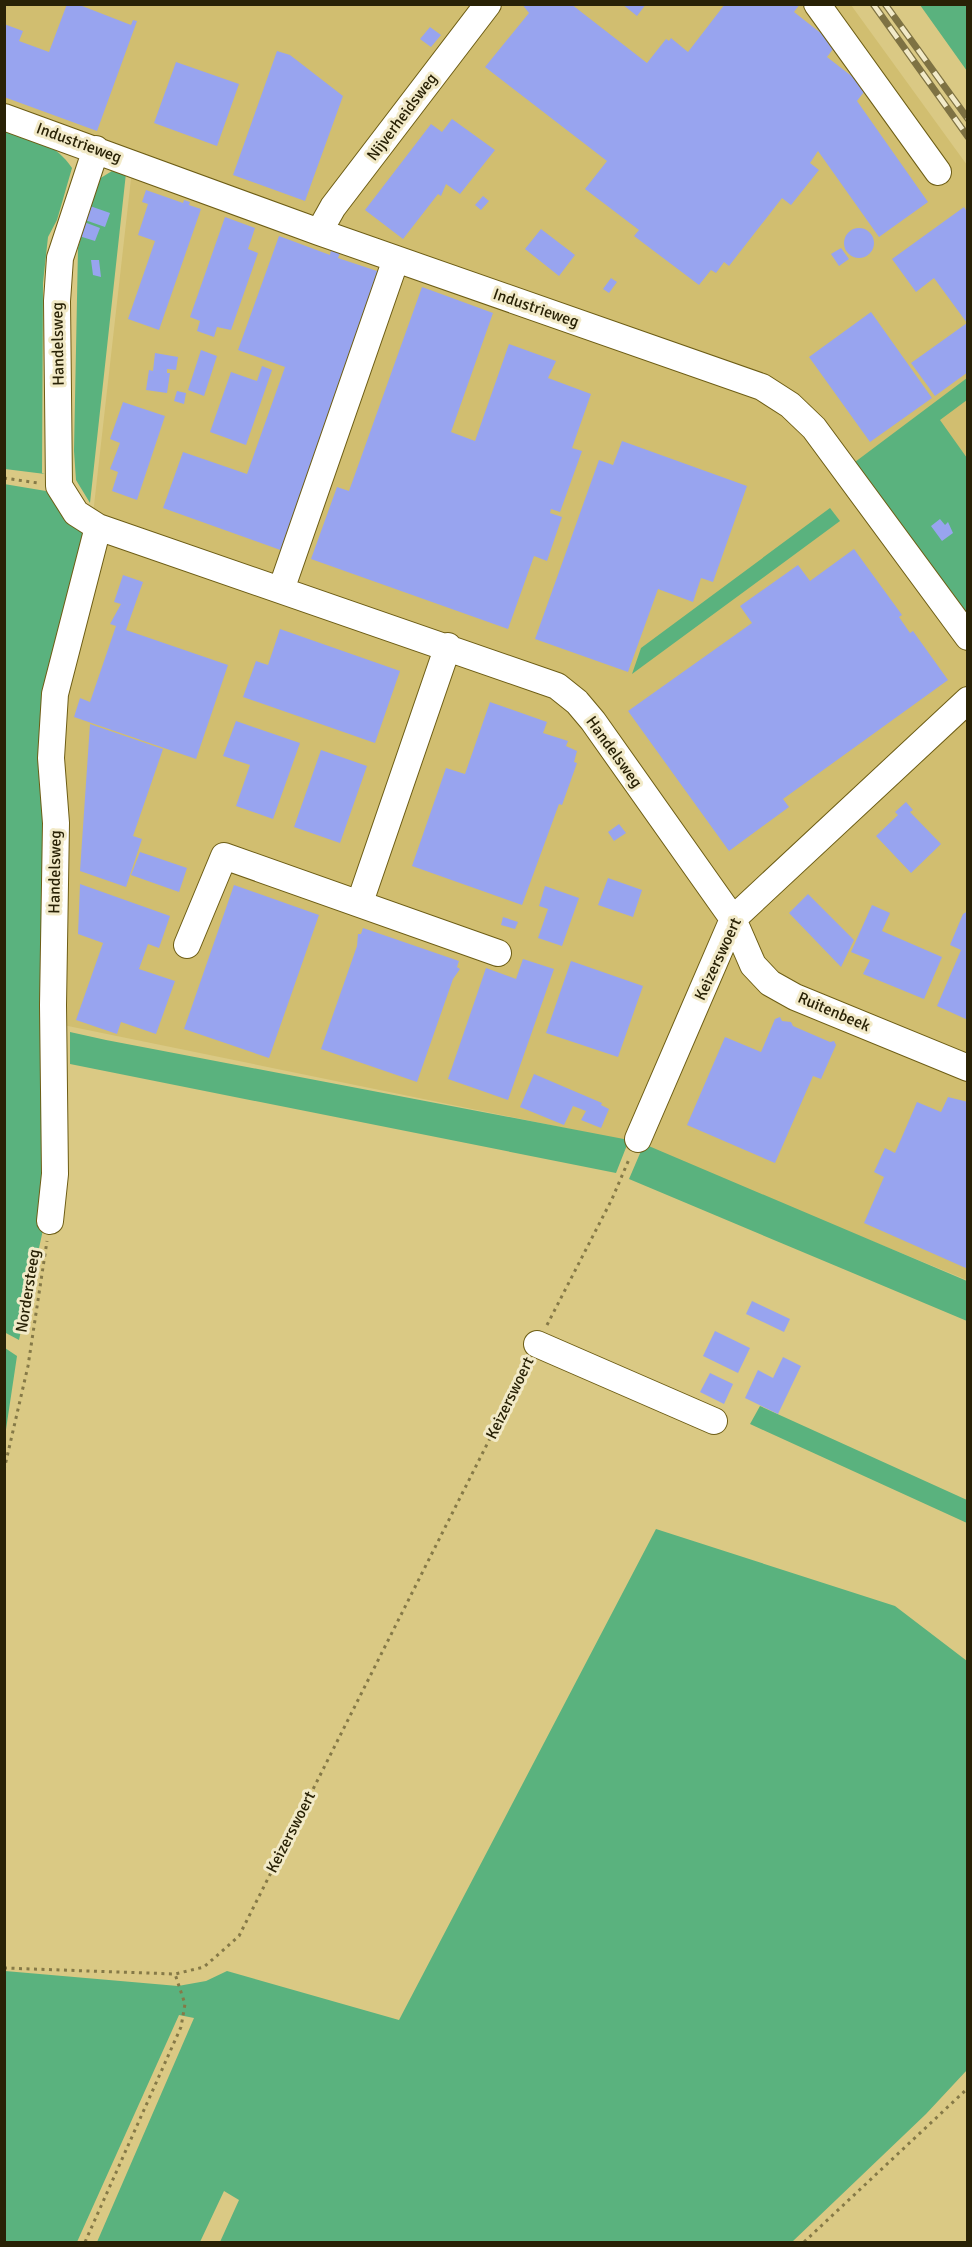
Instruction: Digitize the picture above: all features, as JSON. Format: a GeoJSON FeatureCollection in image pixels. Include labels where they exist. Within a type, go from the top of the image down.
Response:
{"type":"FeatureCollection","features":[{"type":"Feature","properties":{"kind":"street","name":"Nijverheidsweg"},"geometry":{"type":"LineString","coordinates":[[320,232],[333,207],[488,4]]}},
{"type":"Feature","properties":{"kind":"street"},"geometry":{"type":"LineString","coordinates":[[817,4],[938,172]]}},
{"type":"Feature","properties":{"kind":"street","name":"Industrieweg"},"geometry":{"type":"LineString","coordinates":[[4,117],[320,232],[762,387],[790,405],[814,428],[968,637]]}},
{"type":"Feature","properties":{"kind":"street","name":"Handelsweg"},"geometry":{"type":"LineString","coordinates":[[96,149],[60,258],[57,301],[59,486],[76,513],[98,527],[448,646],[557,686],[577,702],[733,919]]}},
{"type":"Feature","properties":{"kind":"street"},"geometry":{"type":"LineString","coordinates":[[281,590],[396,259]]}},
{"type":"Feature","properties":{"kind":"street","name":"Handelsweg"},"geometry":{"type":"LineString","coordinates":[[50,1221],[55,1174],[53,993],[56,823],[51,758],[55,694],[98,527]]}},
{"type":"Feature","properties":{"kind":"street"},"geometry":{"type":"LineString","coordinates":[[360,902],[448,646]]}},
{"type":"Feature","properties":{"kind":"street","name":"Keizerswoert"},"geometry":{"type":"LineString","coordinates":[[638,1138],[733,919],[968,700]]}},
{"type":"Feature","properties":{"kind":"street"},"geometry":{"type":"LineString","coordinates":[[187,945],[224,856],[360,902],[498,953]]}},
{"type":"Feature","properties":{"kind":"street","name":"Ruitenbeek"},"geometry":{"type":"LineString","coordinates":[[733,919],[753,965],[770,983],[795,997],[968,1068]]}},
{"type":"Feature","properties":{"kind":"street"},"geometry":{"type":"LineString","coordinates":[[537,1344],[714,1421]]}},
{"type":"Feature","properties":{"kind":"path"},"geometry":{"type":"LineString","coordinates":[[4,478],[59,486]]}},
{"type":"Feature","properties":{"kind":"path","name":"Keizerswoert"},"geometry":{"type":"LineString","coordinates":[[4,1968],[175,1974],[204,1967],[239,1936],[612,1199],[638,1138]]}},
{"type":"Feature","properties":{"kind":"path","name":"Nordersteeg"},"geometry":{"type":"LineString","coordinates":[[4,1470],[42,1289],[50,1221]]}},
{"type":"Feature","properties":{"kind":"path"},"geometry":{"type":"LineString","coordinates":[[86,2242],[182,2027],[185,2004],[175,1974]]}},
{"type":"Feature","properties":{"kind":"path"},"geometry":{"type":"LineString","coordinates":[[804,2242],[968,2088]]}},
{"type":"Feature","properties":{"kind":"shaded area"},"geometry":{"type":"Polygon","coordinates":[[[4,5],[851,5],[967,165],[967,1280],[628,1141],[63,1025],[63,687],[90,541],[132,170],[5,121],[4,5]]]}},
{"type":"Feature","properties":{"kind":"green space"},"geometry":{"type":"Polygon","coordinates":[[[920,5],[967,5],[967,71],[920,5]]]}},
{"type":"Feature","properties":{"kind":"green space"},"geometry":{"type":"Polygon","coordinates":[[[5,126],[51,147],[72,168],[57,220],[48,237],[43,283],[42,473],[45,474],[5,469],[5,126]]]}},
{"type":"Feature","properties":{"kind":"green space"},"geometry":{"type":"Polygon","coordinates":[[[112,171],[126,173],[90,503],[76,480],[74,451],[78,248],[95,188],[99,179],[112,171]]]}},
{"type":"Feature","properties":{"kind":"green space"},"geometry":{"type":"Polygon","coordinates":[[[967,378],[967,400],[940,420],[967,458],[967,616],[855,462],[967,378]]]}},
{"type":"Feature","properties":{"kind":"green space"},"geometry":{"type":"Polygon","coordinates":[[[4,484],[46,491],[71,523],[85,530],[52,683],[46,1216],[19,1340],[4,1332],[4,484]]]}},
{"type":"Feature","properties":{"kind":"green space"},"geometry":{"type":"Polygon","coordinates":[[[830,508],[840,521],[632,674],[641,648],[830,508]]]}},
{"type":"Feature","properties":{"kind":"green space"},"geometry":{"type":"Polygon","coordinates":[[[70,1032],[629,1140],[616,1173],[70,1064],[70,1032]]]}},
{"type":"Feature","properties":{"kind":"green space"},"geometry":{"type":"Polygon","coordinates":[[[644,1144],[967,1281],[967,1321],[629,1179],[644,1144]]]}},
{"type":"Feature","properties":{"kind":"green space"},"geometry":{"type":"Polygon","coordinates":[[[5,1348],[17,1356],[5,1436],[5,1348]]]}},
{"type":"Feature","properties":{"kind":"green space"},"geometry":{"type":"Polygon","coordinates":[[[760,1406],[967,1500],[967,1523],[750,1424],[760,1406]]]}},
{"type":"Feature","properties":{"kind":"green space"},"geometry":{"type":"Polygon","coordinates":[[[656,1529],[895,1606],[967,1661],[967,2070],[926,2114],[792,2242],[220,2242],[239,2200],[224,2191],[200,2242],[97,2242],[194,2018],[179,2015],[77,2242],[5,2242],[5,1971],[178,1986],[206,1981],[227,1971],[399,2020],[656,1529]]]}},
{"type":"Feature","properties":{"kind":"building"},"geometry":{"type":"Polygon","coordinates":[[[67,4],[77,4],[131,25],[133,20],[137,21],[97,131],[4,97],[4,24],[23,31],[19,41],[49,52],[67,4]]]}},
{"type":"Feature","properties":{"kind":"building"},"geometry":{"type":"Polygon","coordinates":[[[522,4],[571,4],[647,63],[666,39],[669,41],[671,38],[688,52],[725,4],[800,4],[794,12],[836,45],[827,57],[867,88],[857,101],[928,202],[879,237],[818,151],[810,163],[819,170],[791,205],[782,198],[729,266],[724,262],[716,273],[711,270],[699,285],[634,236],[639,230],[585,189],[607,161],[485,67],[529,13],[522,4]]]}},
{"type":"Feature","properties":{"kind":"building"},"geometry":{"type":"Polygon","coordinates":[[[622,4],[646,4],[637,16],[622,4]]]}},
{"type":"Feature","properties":{"kind":"building"},"geometry":{"type":"Polygon","coordinates":[[[430,27],[441,35],[431,47],[420,39],[430,27]]]}},
{"type":"Feature","properties":{"kind":"building"},"geometry":{"type":"Polygon","coordinates":[[[277,51],[290,55],[343,96],[305,201],[233,175],[277,51]]]}},
{"type":"Feature","properties":{"kind":"building"},"geometry":{"type":"Polygon","coordinates":[[[176,62],[239,84],[217,146],[154,123],[176,62]]]}},
{"type":"Feature","properties":{"kind":"building"},"geometry":{"type":"Polygon","coordinates":[[[452,119],[495,150],[460,194],[446,184],[441,196],[438,194],[403,239],[365,210],[431,124],[442,132],[452,119]]]}},
{"type":"Feature","properties":{"kind":"building"},"geometry":{"type":"Polygon","coordinates":[[[146,190],[183,203],[184,200],[190,202],[189,205],[201,209],[159,330],[128,319],[155,241],[138,235],[148,204],[142,202],[146,190]]]}},
{"type":"Feature","properties":{"kind":"building"},"geometry":{"type":"Polygon","coordinates":[[[483,196],[489,201],[481,210],[475,205],[483,196]]]}},
{"type":"Feature","properties":{"kind":"building"},"geometry":{"type":"Polygon","coordinates":[[[90,206],[110,213],[105,227],[85,220],[90,206]]]}},
{"type":"Feature","properties":{"kind":"building"},"geometry":{"type":"Polygon","coordinates":[[[964,207],[968,213],[968,372],[935,396],[911,363],[967,323],[934,278],[916,292],[892,259],[964,207]]]}},
{"type":"Feature","properties":{"kind":"building"},"geometry":{"type":"Polygon","coordinates":[[[225,217],[255,228],[248,249],[258,253],[231,330],[217,327],[214,337],[197,331],[200,321],[190,317],[225,217]]]}},
{"type":"Feature","properties":{"kind":"building"},"geometry":{"type":"Polygon","coordinates":[[[84,222],[100,228],[95,241],[79,236],[84,222]]]}},
{"type":"Feature","properties":{"kind":"building"},"geometry":{"type":"Polygon","coordinates":[[[859,228],[865,229],[873,237],[873,249],[865,257],[859,258],[853,257],[845,249],[844,243],[845,237],[853,229],[859,228]]]}},
{"type":"Feature","properties":{"kind":"building"},"geometry":{"type":"Polygon","coordinates":[[[541,229],[575,255],[559,276],[525,249],[541,229]]]}},
{"type":"Feature","properties":{"kind":"building"},"geometry":{"type":"Polygon","coordinates":[[[279,236],[330,255],[331,250],[340,253],[338,258],[386,274],[286,552],[163,508],[183,452],[247,474],[285,367],[238,350],[279,236]]]}},
{"type":"Feature","properties":{"kind":"building"},"geometry":{"type":"Polygon","coordinates":[[[841,248],[849,259],[839,266],[831,254],[841,248]]]}},
{"type":"Feature","properties":{"kind":"building"},"geometry":{"type":"Polygon","coordinates":[[[91,260],[99,260],[101,277],[93,275],[91,260]]]}},
{"type":"Feature","properties":{"kind":"building"},"geometry":{"type":"Polygon","coordinates":[[[611,278],[617,282],[609,293],[603,289],[611,278]]]}},
{"type":"Feature","properties":{"kind":"building"},"geometry":{"type":"Polygon","coordinates":[[[422,287],[493,313],[451,432],[475,441],[509,344],[556,361],[548,378],[591,394],[572,448],[582,451],[560,512],[551,509],[550,513],[562,517],[547,561],[534,556],[508,629],[311,559],[337,487],[349,491],[422,287]]]}},
{"type":"Feature","properties":{"kind":"building"},"geometry":{"type":"Polygon","coordinates":[[[871,312],[932,398],[870,442],[809,357],[871,312]]]}},
{"type":"Feature","properties":{"kind":"building"},"geometry":{"type":"Polygon","coordinates":[[[201,350],[217,356],[204,396],[188,390],[201,350]]]}},
{"type":"Feature","properties":{"kind":"building"},"geometry":{"type":"Polygon","coordinates":[[[155,353],[178,357],[176,370],[167,369],[167,373],[170,373],[167,393],[146,390],[149,370],[153,371],[155,353]]]}},
{"type":"Feature","properties":{"kind":"building"},"geometry":{"type":"Polygon","coordinates":[[[262,366],[272,370],[246,445],[210,432],[231,372],[257,381],[262,366]]]}},
{"type":"Feature","properties":{"kind":"building"},"geometry":{"type":"Polygon","coordinates":[[[177,391],[186,393],[184,404],[174,401],[177,391]]]}},
{"type":"Feature","properties":{"kind":"building"},"geometry":{"type":"Polygon","coordinates":[[[123,402],[165,416],[137,500],[112,491],[118,472],[110,469],[120,443],[110,439],[123,402]]]}},
{"type":"Feature","properties":{"kind":"building"},"geometry":{"type":"Polygon","coordinates":[[[622,441],[747,486],[713,582],[701,578],[693,602],[658,589],[628,672],[535,639],[599,460],[613,465],[622,441]]]}},
{"type":"Feature","properties":{"kind":"building"},"geometry":{"type":"Polygon","coordinates":[[[940,519],[945,525],[948,522],[953,533],[942,541],[931,526],[940,519]]]}},
{"type":"Feature","properties":{"kind":"building"},"geometry":{"type":"Polygon","coordinates":[[[854,549],[902,615],[899,617],[910,633],[913,631],[948,680],[783,799],[789,807],[729,851],[628,711],[752,623],[740,606],[798,565],[810,581],[854,549]]]}},
{"type":"Feature","properties":{"kind":"building"},"geometry":{"type":"Polygon","coordinates":[[[123,575],[143,582],[126,630],[228,665],[196,759],[74,717],[80,698],[90,702],[116,626],[110,624],[121,604],[114,602],[123,575]]]}},
{"type":"Feature","properties":{"kind":"building"},"geometry":{"type":"Polygon","coordinates":[[[280,629],[400,671],[375,743],[243,697],[256,661],[268,665],[280,629]]]}},
{"type":"Feature","properties":{"kind":"building"},"geometry":{"type":"Polygon","coordinates":[[[490,702],[547,722],[543,733],[568,741],[566,746],[577,751],[574,762],[577,763],[562,805],[559,804],[522,905],[412,866],[446,768],[465,774],[490,702]]]}},
{"type":"Feature","properties":{"kind":"building"},"geometry":{"type":"Polygon","coordinates":[[[236,721],[300,743],[273,819],[236,806],[250,765],[223,756],[236,721]]]}},
{"type":"Feature","properties":{"kind":"building"},"geometry":{"type":"Polygon","coordinates":[[[90,724],[163,749],[133,836],[142,839],[126,887],[80,871],[90,724]]]}},
{"type":"Feature","properties":{"kind":"building"},"geometry":{"type":"Polygon","coordinates":[[[321,750],[367,766],[340,843],[294,827],[321,750]]]}},
{"type":"Feature","properties":{"kind":"building"},"geometry":{"type":"Polygon","coordinates":[[[906,802],[913,810],[910,812],[941,844],[911,873],[876,836],[898,815],[895,812],[906,802]]]}},
{"type":"Feature","properties":{"kind":"building"},"geometry":{"type":"Polygon","coordinates":[[[619,824],[626,833],[614,841],[608,832],[619,824]]]}},
{"type":"Feature","properties":{"kind":"building"},"geometry":{"type":"Polygon","coordinates":[[[140,852],[187,868],[179,892],[131,875],[140,852]]]}},
{"type":"Feature","properties":{"kind":"building"},"geometry":{"type":"Polygon","coordinates":[[[608,878],[642,890],[633,917],[598,905],[608,878]]]}},
{"type":"Feature","properties":{"kind":"building"},"geometry":{"type":"Polygon","coordinates":[[[80,884],[170,916],[159,948],[148,944],[139,969],[175,981],[156,1034],[121,1022],[117,1034],[76,1020],[103,943],[78,934],[80,884]]]}},
{"type":"Feature","properties":{"kind":"building"},"geometry":{"type":"Polygon","coordinates":[[[234,885],[319,915],[269,1058],[184,1029],[234,885]]]}},
{"type":"Feature","properties":{"kind":"building"},"geometry":{"type":"Polygon","coordinates":[[[545,886],[579,898],[562,946],[538,938],[548,909],[539,906],[545,886]]]}},
{"type":"Feature","properties":{"kind":"building"},"geometry":{"type":"Polygon","coordinates":[[[808,894],[854,940],[841,967],[789,913],[808,894]]]}},
{"type":"Feature","properties":{"kind":"building"},"geometry":{"type":"Polygon","coordinates":[[[872,905],[890,913],[882,931],[942,957],[924,999],[863,974],[870,960],[851,952],[872,905]]]}},
{"type":"Feature","properties":{"kind":"building"},"geometry":{"type":"Polygon","coordinates":[[[968,911],[968,1020],[937,1006],[961,950],[950,945],[963,914],[968,911]]]}},
{"type":"Feature","properties":{"kind":"building"},"geometry":{"type":"Polygon","coordinates":[[[503,917],[518,922],[515,929],[501,925],[503,917]]]}},
{"type":"Feature","properties":{"kind":"building"},"geometry":{"type":"Polygon","coordinates":[[[363,928],[459,961],[457,967],[460,969],[453,979],[417,1082],[321,1049],[357,946],[358,934],[361,934],[363,928]]]}},
{"type":"Feature","properties":{"kind":"building"},"geometry":{"type":"Polygon","coordinates":[[[523,959],[554,969],[508,1100],[448,1079],[486,968],[516,979],[523,959]]]}},
{"type":"Feature","properties":{"kind":"building"},"geometry":{"type":"Polygon","coordinates":[[[571,961],[643,986],[618,1057],[546,1033],[571,961]]]}},
{"type":"Feature","properties":{"kind":"building"},"geometry":{"type":"Polygon","coordinates":[[[780,1017],[782,1021],[791,1022],[793,1026],[830,1042],[834,1041],[836,1045],[821,1079],[813,1076],[775,1163],[687,1125],[725,1037],[761,1052],[775,1019],[780,1017]]]}},
{"type":"Feature","properties":{"kind":"building"},"geometry":{"type":"Polygon","coordinates":[[[534,1074],[602,1103],[601,1105],[609,1109],[601,1128],[581,1120],[586,1111],[573,1106],[564,1125],[520,1107],[534,1074]]]}},
{"type":"Feature","properties":{"kind":"building"},"geometry":{"type":"Polygon","coordinates":[[[948,1097],[968,1102],[968,1269],[864,1223],[884,1177],[874,1172],[885,1148],[895,1153],[917,1102],[941,1112],[948,1097]]]}},
{"type":"Feature","properties":{"kind":"building"},"geometry":{"type":"Polygon","coordinates":[[[752,1301],[790,1319],[784,1332],[746,1314],[752,1301]]]}},
{"type":"Feature","properties":{"kind":"building"},"geometry":{"type":"Polygon","coordinates":[[[715,1331],[750,1348],[738,1373],[703,1356],[715,1331]]]}},
{"type":"Feature","properties":{"kind":"building"},"geometry":{"type":"Polygon","coordinates":[[[783,1357],[801,1366],[778,1414],[745,1398],[758,1370],[773,1378],[783,1357]]]}},
{"type":"Feature","properties":{"kind":"building"},"geometry":{"type":"Polygon","coordinates":[[[710,1373],[733,1384],[724,1404],[700,1392],[710,1373]]]}},
{"type":"Feature","properties":{"kind":"railway"},"geometry":{"type":"LineString","coordinates":[[873,4],[968,137]]}},
{"type":"Feature","properties":{"kind":"railway"},"geometry":{"type":"LineString","coordinates":[[885,4],[968,119]]}}]}
